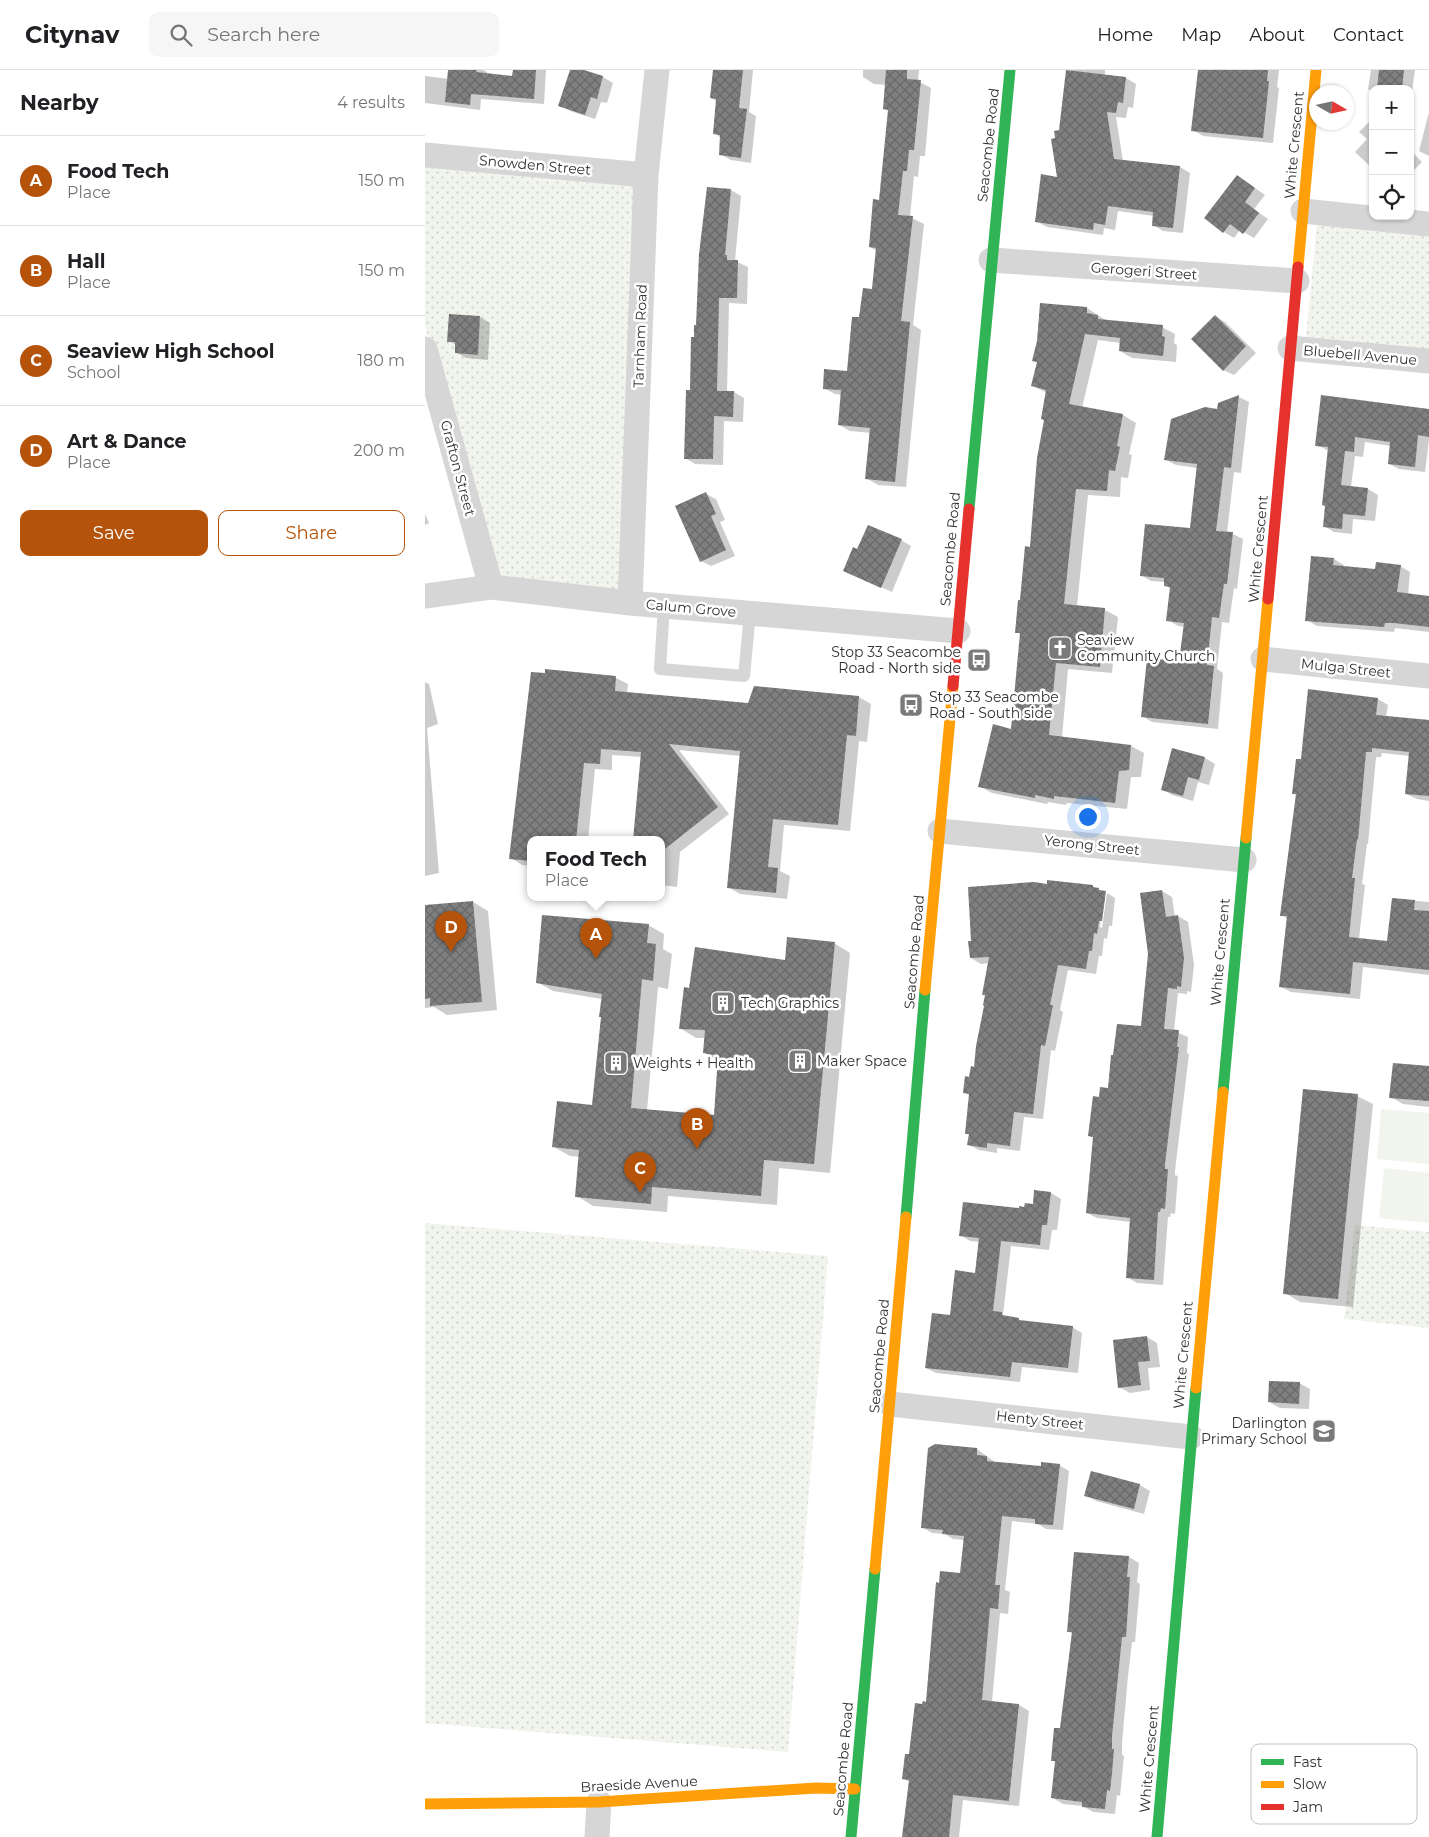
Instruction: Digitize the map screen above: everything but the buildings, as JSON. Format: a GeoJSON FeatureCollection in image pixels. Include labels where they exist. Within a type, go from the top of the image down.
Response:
{"type":"FeatureCollection","features":[{"type":"Feature","properties":{"kind":"street","name":"Tarnham Road"},"geometry":{"type":"LineString","coordinates":[[630,602],[646,175],[657,70]]}},
{"type":"Feature","properties":{"kind":"street","name":"Seacombe Road"},"geometry":{"type":"LineString","coordinates":[[851,1837],[929,941],[1010,70]]}},
{"type":"Feature","properties":{"kind":"street","name":"White Crescent"},"geometry":{"type":"LineString","coordinates":[[1157,1837],[1191,1437],[1316,70]]}},
{"type":"Feature","properties":{"kind":"street","name":"Snowden Street"},"geometry":{"type":"LineString","coordinates":[[425,156],[646,175]]}},
{"type":"Feature","properties":{"kind":"street"},"geometry":{"type":"LineString","coordinates":[[1303,211],[1429,224]]}},
{"type":"Feature","properties":{"kind":"street","name":"Gerogeri Street"},"geometry":{"type":"LineString","coordinates":[[991,260],[1297,281]]}},
{"type":"Feature","properties":{"kind":"street","name":"Bluebell Avenue"},"geometry":{"type":"LineString","coordinates":[[1290,348],[1429,361]]}},
{"type":"Feature","properties":{"kind":"street","name":"Grafton Street"},"geometry":{"type":"LineString","coordinates":[[425,349],[491,587]]}},
{"type":"Feature","properties":{"kind":"street","name":"Calum Grove"},"geometry":{"type":"LineString","coordinates":[[425,596],[491,587],[665,606],[958,631]]}},
{"type":"Feature","properties":{"kind":"street","name":"Mulga Street"},"geometry":{"type":"LineString","coordinates":[[1263,659],[1429,676]]}},
{"type":"Feature","properties":{"kind":"street","name":"Yerong Street"},"geometry":{"type":"LineString","coordinates":[[940,831],[1244,860]]}},
{"type":"Feature","properties":{"kind":"street","name":"Henty Street"},"geometry":{"type":"LineString","coordinates":[[890,1404],[1191,1437]]}},
{"type":"Feature","properties":{"kind":"street","name":"Braeside Avenue"},"geometry":{"type":"LineString","coordinates":[[425,1804],[599,1802],[816,1788],[855,1789]]}},
{"type":"Feature","properties":{"kind":"street"},"geometry":{"type":"LineString","coordinates":[[597,1837],[599,1802]]}},
{"type":"Feature","properties":{"kind":"lane"},"geometry":{"type":"LineString","coordinates":[[665,606],[660,669],[669,670],[744,676],[750,613]]}},
{"type":"Feature","properties":{"kind":"shaded area"},"geometry":{"type":"Polygon","coordinates":[[[425,160],[641,179],[626,596],[497,582],[425,327],[425,160]]]}},
{"type":"Feature","properties":{"kind":"shaded area"},"geometry":{"type":"Polygon","coordinates":[[[1317,223],[1429,234],[1429,349],[1306,337],[1317,223]]]}},
{"type":"Feature","properties":{"kind":"shaded area"},"geometry":{"type":"Polygon","coordinates":[[[1381,1109],[1429,1113],[1429,1164],[1377,1159],[1381,1109]]]}},
{"type":"Feature","properties":{"kind":"shaded area"},"geometry":{"type":"Polygon","coordinates":[[[1384,1168],[1429,1173],[1429,1223],[1379,1218],[1384,1168]]]}},
{"type":"Feature","properties":{"kind":"shaded area"},"geometry":{"type":"Polygon","coordinates":[[[425,1223],[828,1256],[788,1752],[425,1723],[425,1223]]]}},
{"type":"Feature","properties":{"kind":"shaded area"},"geometry":{"type":"Polygon","coordinates":[[[1355,1225],[1429,1232],[1429,1328],[1344,1319],[1355,1225]]]}},
{"type":"Feature","properties":{"kind":"traffic: fast"},"geometry":{"type":"LineString","coordinates":[[969,509],[1010,70]]}},
{"type":"Feature","properties":{"kind":"traffic: fast"},"geometry":{"type":"LineString","coordinates":[[1223,1092],[1246,838]]}},
{"type":"Feature","properties":{"kind":"traffic: fast"},"geometry":{"type":"LineString","coordinates":[[906,1217],[925,990]]}},
{"type":"Feature","properties":{"kind":"traffic: fast"},"geometry":{"type":"LineString","coordinates":[[1157,1837],[1196,1388]]}},
{"type":"Feature","properties":{"kind":"traffic: fast"},"geometry":{"type":"LineString","coordinates":[[851,1837],[875,1569]]}},
{"type":"Feature","properties":{"kind":"traffic: slow"},"geometry":{"type":"LineString","coordinates":[[1298,267],[1316,70]]}},
{"type":"Feature","properties":{"kind":"traffic: slow"},"geometry":{"type":"LineString","coordinates":[[1246,838],[1268,599]]}},
{"type":"Feature","properties":{"kind":"traffic: slow"},"geometry":{"type":"LineString","coordinates":[[925,990],[953,686]]}},
{"type":"Feature","properties":{"kind":"traffic: slow"},"geometry":{"type":"LineString","coordinates":[[1196,1388],[1223,1092]]}},
{"type":"Feature","properties":{"kind":"traffic: slow"},"geometry":{"type":"LineString","coordinates":[[875,1569],[906,1217]]}},
{"type":"Feature","properties":{"kind":"traffic: slow"},"geometry":{"type":"LineString","coordinates":[[425,1804],[599,1802],[816,1788],[855,1789]]}},
{"type":"Feature","properties":{"kind":"traffic: jam"},"geometry":{"type":"LineString","coordinates":[[1268,599],[1298,267]]}},
{"type":"Feature","properties":{"kind":"traffic: jam"},"geometry":{"type":"LineString","coordinates":[[953,686],[969,509]]}},
{"type":"Feature","properties":{"kind":"place","name":"Seaview Community Church"},"geometry":{"type":"Point","coordinates":[1060,648]}},
{"type":"Feature","properties":{"kind":"place","name":"Stop 33 Seacombe Road - North side"},"geometry":{"type":"Point","coordinates":[979,660]}},
{"type":"Feature","properties":{"kind":"place","name":"Stop 33 Seacombe Road - South side"},"geometry":{"type":"Point","coordinates":[911,705]}},
{"type":"Feature","properties":{"kind":"place","name":"Art & Dance"},"geometry":{"type":"Point","coordinates":[451,952]}},
{"type":"Feature","properties":{"kind":"place","name":"Food Tech"},"geometry":{"type":"Point","coordinates":[596,959]}},
{"type":"Feature","properties":{"kind":"place","name":"Tech Graphics"},"geometry":{"type":"Point","coordinates":[723,1003]}},
{"type":"Feature","properties":{"kind":"place","name":"Maker Space"},"geometry":{"type":"Point","coordinates":[800,1061]}},
{"type":"Feature","properties":{"kind":"place","name":"Weights + Health"},"geometry":{"type":"Point","coordinates":[616,1063]}},
{"type":"Feature","properties":{"kind":"place","name":"Hall"},"geometry":{"type":"Point","coordinates":[697,1149]}},
{"type":"Feature","properties":{"kind":"place","name":"Seaview High School"},"geometry":{"type":"Point","coordinates":[640,1193]}},
{"type":"Feature","properties":{"kind":"place","name":"Darlington Primary School"},"geometry":{"type":"Point","coordinates":[1324,1431]}}]}
